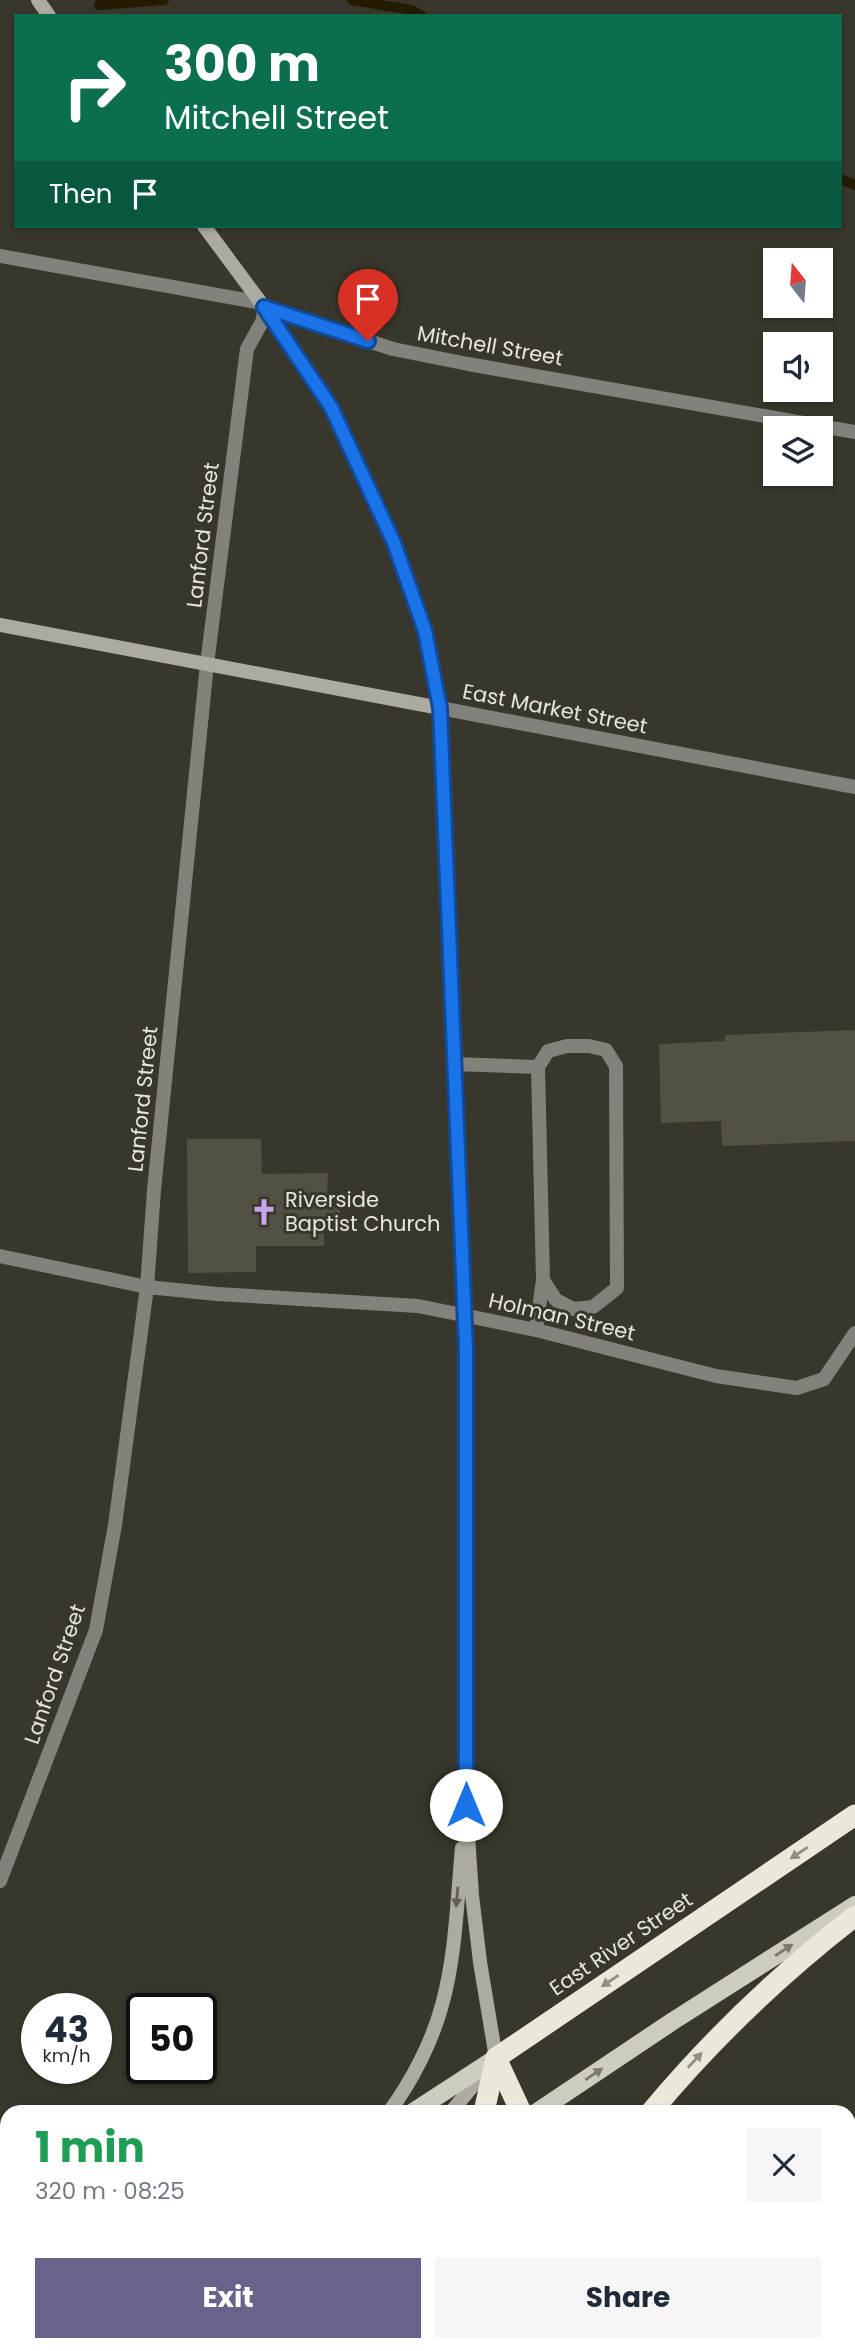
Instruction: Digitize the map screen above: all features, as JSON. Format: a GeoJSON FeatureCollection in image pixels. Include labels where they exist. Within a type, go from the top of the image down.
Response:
{"type":"FeatureCollection","features":[{"type":"Feature","properties":{"kind":"highway","name":"East River Street"},"geometry":{"type":"LineString","coordinates":[[496,2058],[855,1815]]}},
{"type":"Feature","properties":{"kind":"highway"},"geometry":{"type":"LineString","coordinates":[[657,2105],[728,2025],[855,1916]]}},
{"type":"Feature","properties":{"kind":"highway"},"geometry":{"type":"LineString","coordinates":[[486,2105],[496,2058]]}},
{"type":"Feature","properties":{"kind":"highway"},"geometry":{"type":"LineString","coordinates":[[496,2058],[518,2105]]}},
{"type":"Feature","properties":{"kind":"main road"},"geometry":{"type":"LineString","coordinates":[[205,228],[264,307],[331,407],[394,543],[425,631],[440,708],[464,1316],[466,1805],[471,1895],[496,2058],[458,2105]]}},
{"type":"Feature","properties":{"kind":"main road","name":"East Market Street"},"geometry":{"type":"LineString","coordinates":[[0,625],[440,708]]}},
{"type":"Feature","properties":{"kind":"main road"},"geometry":{"type":"LineString","coordinates":[[394,2105],[408,2084],[442,2005],[452,1955],[466,1805]]}},
{"type":"Feature","properties":{"kind":"main road"},"geometry":{"type":"LineString","coordinates":[[547,2105],[855,1905]]}},
{"type":"Feature","properties":{"kind":"main road","name":"East River Street"},"geometry":{"type":"LineString","coordinates":[[424,2105],[496,2058]]}},
{"type":"Feature","properties":{"kind":"street","name":"Mitchell Street"},"geometry":{"type":"LineString","coordinates":[[0,256],[257,302],[264,307],[393,349],[855,432]]}},
{"type":"Feature","properties":{"kind":"street","name":"Lanford Street"},"geometry":{"type":"LineString","coordinates":[[0,1878],[96,1630],[115,1525],[147,1287],[207,664],[247,349],[263,320],[264,307]]}},
{"type":"Feature","properties":{"kind":"street","name":"East Market Street"},"geometry":{"type":"LineString","coordinates":[[440,708],[855,787]]}},
{"type":"Feature","properties":{"kind":"street"},"geometry":{"type":"LineString","coordinates":[[536,1330],[543,1280],[538,1067],[548,1051],[567,1046],[589,1046],[606,1050],[616,1066],[617,1288],[593,1307],[573,1309],[556,1300],[543,1280]]}},
{"type":"Feature","properties":{"kind":"street"},"geometry":{"type":"LineString","coordinates":[[454,1064],[538,1067]]}},
{"type":"Feature","properties":{"kind":"street","name":"Holman Street"},"geometry":{"type":"LineString","coordinates":[[0,1256],[147,1287],[231,1295],[418,1306],[536,1330],[716,1376],[797,1388],[824,1379],[855,1333]]}},
{"type":"Feature","properties":{"kind":"building"},"geometry":{"type":"Polygon","coordinates":[[[855,1030],[855,1141],[722,1146],[721,1121],[661,1123],[659,1044],[725,1041],[725,1035],[855,1030]]]}},
{"type":"Feature","properties":{"kind":"building","name":"Riverside Baptist Church"},"geometry":{"type":"Polygon","coordinates":[[[187,1139],[261,1139],[262,1174],[328,1173],[327,1195],[340,1195],[340,1228],[324,1228],[324,1246],[256,1246],[256,1272],[188,1273],[187,1139]]]}},
{"type":"Feature","properties":{"kind":"waterway"},"geometry":{"type":"LineString","coordinates":[[99,5],[164,0]]}},
{"type":"Feature","properties":{"kind":"waterway"},"geometry":{"type":"LineString","coordinates":[[352,0],[412,10],[419,14]]}},
{"type":"Feature","properties":{"kind":"waterway"},"geometry":{"type":"LineString","coordinates":[[842,180],[855,185]]}},
{"type":"Feature","properties":{"kind":"place","name":"Riverside Baptist Church"},"geometry":{"type":"Point","coordinates":[264,1212]}},
{"type":"Feature","properties":{"kind":"route"},"geometry":{"type":"LineString","coordinates":[[368,341],[264,307],[331,407],[394,543],[425,631],[440,708],[466,1350],[466,1805]]}}]}
